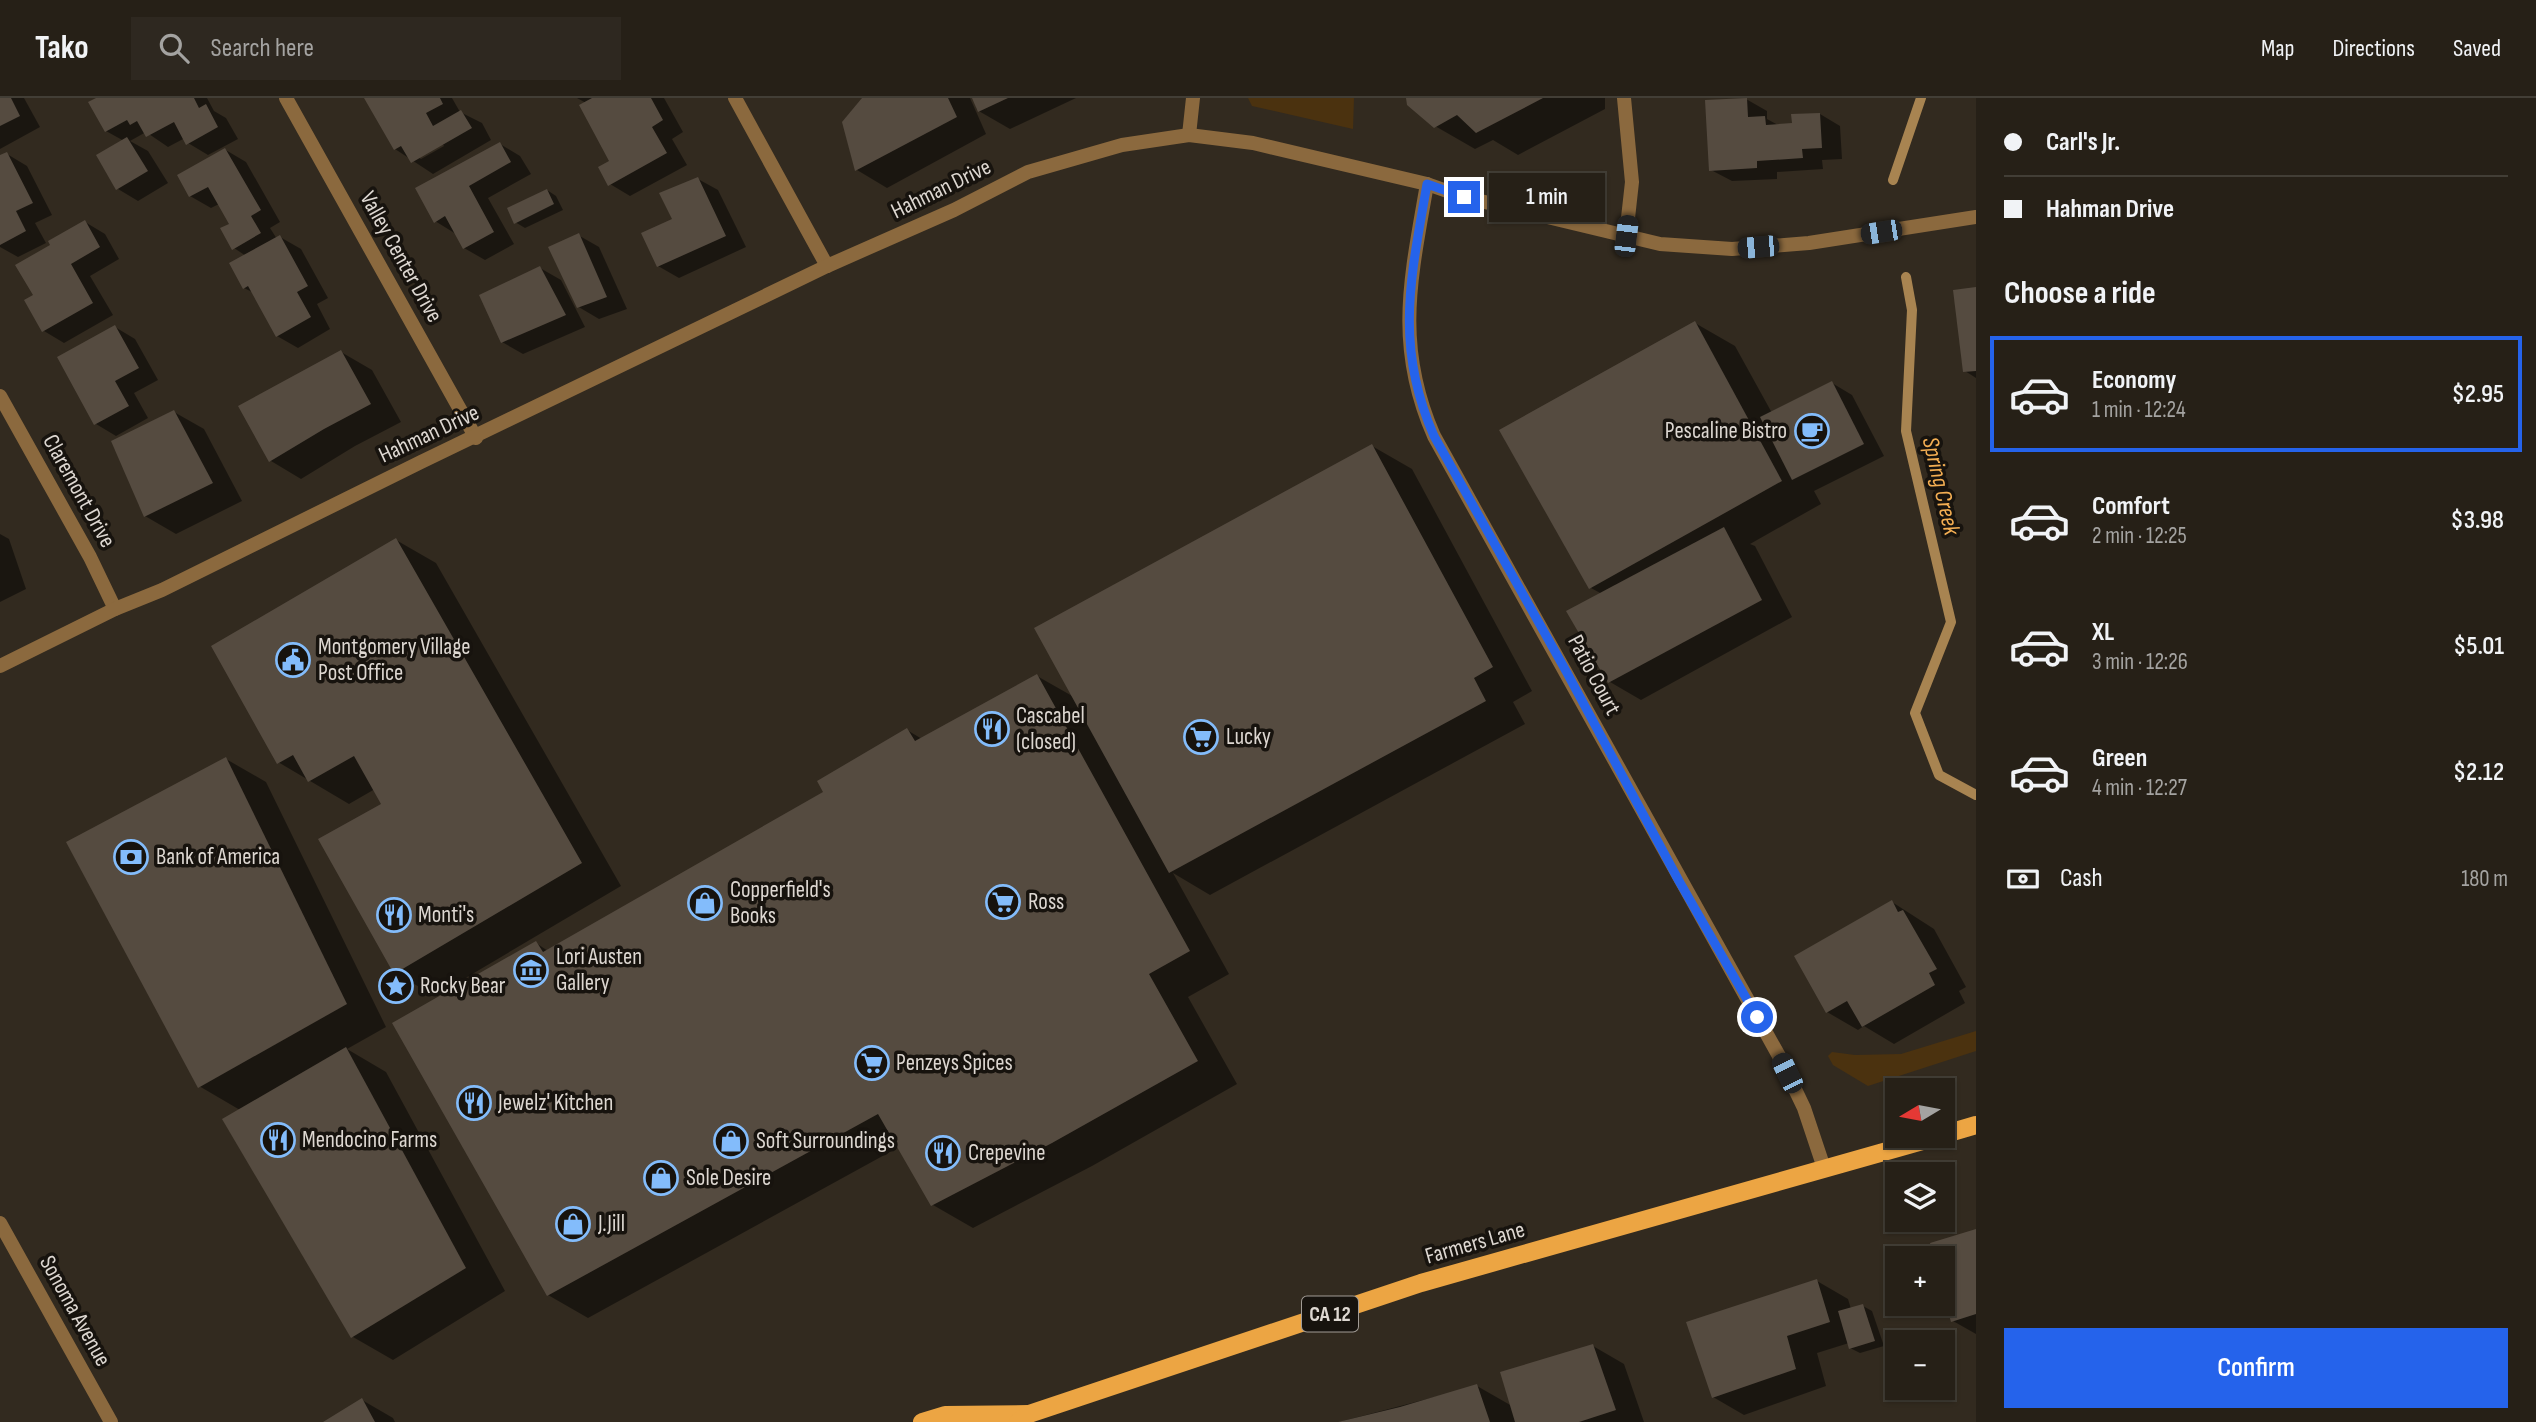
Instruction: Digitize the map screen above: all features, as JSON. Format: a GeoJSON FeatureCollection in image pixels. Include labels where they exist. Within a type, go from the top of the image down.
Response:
{"type":"FeatureCollection","features":[{"type":"Feature","properties":{"kind":"main road","name":"Farmers Lane"},"geometry":{"type":"LineString","coordinates":[[1955,1131],[1976,1125]]}},
{"type":"Feature","properties":{"kind":"main road","name":"Farmers Lane"},"geometry":{"type":"LineString","coordinates":[[922,1422],[945,1415],[1023,1418],[1421,1283],[1895,1148]]}},
{"type":"Feature","properties":{"kind":"street","name":"Valley Center Drive"},"geometry":{"type":"LineString","coordinates":[[286,98],[476,438]]}},
{"type":"Feature","properties":{"kind":"street"},"geometry":{"type":"LineString","coordinates":[[735,98],[827,266]]}},
{"type":"Feature","properties":{"kind":"street"},"geometry":{"type":"LineString","coordinates":[[1189,135],[1193,98]]}},
{"type":"Feature","properties":{"kind":"street"},"geometry":{"type":"LineString","coordinates":[[1624,98],[1632,182],[1626,236]]}},
{"type":"Feature","properties":{"kind":"street","name":"Hahman Drive"},"geometry":{"type":"LineString","coordinates":[[0,666],[115,609],[162,590],[827,266],[954,210],[1028,172],[1122,145],[1189,135],[1254,143],[1660,244],[1732,249],[1809,243],[1976,217]]}},
{"type":"Feature","properties":{"kind":"street","name":"Patio Court"},"geometry":{"type":"LineString","coordinates":[[1427,184],[1409,290],[1408,317],[1413,373],[1424,414],[1679,881],[1779,1055],[1804,1108],[1824,1168]]}},
{"type":"Feature","properties":{"kind":"street","name":"Claremont Drive"},"geometry":{"type":"LineString","coordinates":[[0,396],[90,557],[115,609]]}},
{"type":"Feature","properties":{"kind":"street","name":"Sonoma Avenue"},"geometry":{"type":"LineString","coordinates":[[0,1223],[111,1422]]}},
{"type":"Feature","properties":{"kind":"shaded area"},"geometry":{"type":"Polygon","coordinates":[[[1248,98],[1354,98],[1353,129],[1252,106],[1248,98]]]}},
{"type":"Feature","properties":{"kind":"shaded area"},"geometry":{"type":"Polygon","coordinates":[[[1976,1031],[1976,1051],[1893,1078],[1885,1078],[1885,1080],[1868,1086],[1833,1065],[1828,1056],[1832,1052],[1855,1055],[1901,1054],[1976,1031]]]}},
{"type":"Feature","properties":{"kind":"building"},"geometry":{"type":"Polygon","coordinates":[[[0,98],[11,98],[20,116],[0,126],[0,98]]]}},
{"type":"Feature","properties":{"kind":"building"},"geometry":{"type":"Polygon","coordinates":[[[96,98],[194,98],[199,108],[206,104],[218,127],[186,145],[174,122],[146,137],[137,121],[130,125],[127,120],[105,132],[88,102],[96,98]]]}},
{"type":"Feature","properties":{"kind":"building"},"geometry":{"type":"Polygon","coordinates":[[[364,98],[440,98],[443,104],[426,113],[433,126],[461,110],[472,128],[411,163],[401,146],[394,150],[364,98]]]}},
{"type":"Feature","properties":{"kind":"building"},"geometry":{"type":"Polygon","coordinates":[[[592,98],[651,98],[663,120],[652,127],[667,153],[608,186],[598,167],[609,161],[579,105],[592,98]]]}},
{"type":"Feature","properties":{"kind":"building"},"geometry":{"type":"Polygon","coordinates":[[[862,98],[948,98],[957,117],[855,171],[842,122],[862,98]]]}},
{"type":"Feature","properties":{"kind":"building"},"geometry":{"type":"Polygon","coordinates":[[[972,98],[1008,98],[978,112],[972,98]]]}},
{"type":"Feature","properties":{"kind":"building"},"geometry":{"type":"Polygon","coordinates":[[[1406,98],[1543,98],[1476,133],[1457,115],[1434,128],[1407,105],[1406,98]]]}},
{"type":"Feature","properties":{"kind":"building"},"geometry":{"type":"Polygon","coordinates":[[[1747,98],[1748,117],[1765,116],[1766,125],[1792,123],[1791,114],[1820,113],[1822,148],[1802,149],[1803,158],[1757,161],[1757,168],[1709,171],[1705,100],[1747,98]]]}},
{"type":"Feature","properties":{"kind":"building"},"geometry":{"type":"Polygon","coordinates":[[[127,137],[148,171],[116,190],[96,155],[127,137]]]}},
{"type":"Feature","properties":{"kind":"building"},"geometry":{"type":"Polygon","coordinates":[[[500,142],[511,162],[469,186],[494,232],[463,249],[445,216],[434,223],[415,188],[500,142]]]}},
{"type":"Feature","properties":{"kind":"building"},"geometry":{"type":"Polygon","coordinates":[[[225,148],[261,210],[251,216],[261,233],[232,250],[220,228],[229,224],[208,187],[189,197],[177,175],[225,148]]]}},
{"type":"Feature","properties":{"kind":"building"},"geometry":{"type":"Polygon","coordinates":[[[7,152],[33,203],[16,211],[26,231],[0,245],[0,155],[7,152]]]}},
{"type":"Feature","properties":{"kind":"building"},"geometry":{"type":"Polygon","coordinates":[[[698,177],[726,236],[657,267],[641,233],[672,219],[659,193],[698,177]]]}},
{"type":"Feature","properties":{"kind":"building"},"geometry":{"type":"Polygon","coordinates":[[[547,189],[554,204],[514,224],[507,208],[547,189]]]}},
{"type":"Feature","properties":{"kind":"building"},"geometry":{"type":"Polygon","coordinates":[[[85,220],[100,247],[71,264],[93,303],[42,332],[24,300],[33,295],[15,265],[50,245],[48,241],[85,220]]]}},
{"type":"Feature","properties":{"kind":"building"},"geometry":{"type":"Polygon","coordinates":[[[579,233],[607,297],[577,308],[548,247],[579,233]]]}},
{"type":"Feature","properties":{"kind":"building"},"geometry":{"type":"Polygon","coordinates":[[[280,235],[308,286],[297,292],[311,317],[276,337],[248,286],[243,289],[229,263],[280,235]]]}},
{"type":"Feature","properties":{"kind":"building"},"geometry":{"type":"Polygon","coordinates":[[[540,266],[566,315],[501,343],[479,295],[540,266]]]}},
{"type":"Feature","properties":{"kind":"building"},"geometry":{"type":"Polygon","coordinates":[[[1976,287],[1976,371],[1963,372],[1953,290],[1976,287]]]}},
{"type":"Feature","properties":{"kind":"building"},"geometry":{"type":"Polygon","coordinates":[[[1695,321],[1782,481],[1589,589],[1499,430],[1695,321]]]}},
{"type":"Feature","properties":{"kind":"building"},"geometry":{"type":"Polygon","coordinates":[[[115,325],[139,368],[115,381],[129,406],[94,425],[57,357],[115,325]]]}},
{"type":"Feature","properties":{"kind":"building"},"geometry":{"type":"Polygon","coordinates":[[[341,350],[371,404],[269,462],[238,406],[341,350]]]}},
{"type":"Feature","properties":{"kind":"building","name":"Pescaline Bistro"},"geometry":{"type":"Polygon","coordinates":[[[1832,381],[1864,444],[1792,480],[1760,417],[1832,381]]]}},
{"type":"Feature","properties":{"kind":"building"},"geometry":{"type":"Polygon","coordinates":[[[174,410],[213,483],[144,517],[111,441],[174,410]]]}},
{"type":"Feature","properties":{"kind":"building"},"geometry":{"type":"Polygon","coordinates":[[[1372,444],[1493,667],[1474,678],[1486,701],[1169,873],[1034,628],[1372,444]]]}},
{"type":"Feature","properties":{"kind":"building"},"geometry":{"type":"Polygon","coordinates":[[[1724,527],[1762,600],[1608,683],[1566,611],[1724,527]]]}},
{"type":"Feature","properties":{"kind":"building"},"geometry":{"type":"Polygon","coordinates":[[[396,538],[582,863],[394,974],[318,839],[381,804],[354,756],[308,782],[293,755],[277,764],[211,646],[396,538]]]}},
{"type":"Feature","properties":{"kind":"building"},"geometry":{"type":"Polygon","coordinates":[[[1037,674],[1190,951],[1149,974],[1198,1061],[1052,1143],[931,1206],[878,1114],[547,1296],[392,1023],[536,941],[543,952],[823,792],[817,781],[907,728],[915,741],[1037,674]]]}},
{"type":"Feature","properties":{"kind":"building"},"geometry":{"type":"Polygon","coordinates":[[[226,757],[347,1004],[198,1088],[66,842],[226,757]]]}},
{"type":"Feature","properties":{"kind":"building"},"geometry":{"type":"Polygon","coordinates":[[[1892,900],[1898,912],[1903,910],[1937,969],[1929,973],[1935,985],[1862,1027],[1847,1001],[1826,1013],[1794,956],[1892,900]]]}},
{"type":"Feature","properties":{"kind":"building"},"geometry":{"type":"Polygon","coordinates":[[[346,1047],[466,1268],[351,1338],[222,1119],[346,1047]]]}},
{"type":"Feature","properties":{"kind":"building"},"geometry":{"type":"Polygon","coordinates":[[[1976,1229],[1976,1314],[1951,1322],[1949,1316],[1955,1316],[1955,1246],[1931,1246],[1930,1243],[1976,1229]]]}},
{"type":"Feature","properties":{"kind":"building"},"geometry":{"type":"Polygon","coordinates":[[[1817,1279],[1830,1322],[1787,1336],[1796,1369],[1712,1398],[1686,1322],[1817,1279]]]}},
{"type":"Feature","properties":{"kind":"building"},"geometry":{"type":"Polygon","coordinates":[[[1863,1304],[1875,1341],[1849,1349],[1838,1311],[1863,1304]]]}},
{"type":"Feature","properties":{"kind":"building"},"geometry":{"type":"Polygon","coordinates":[[[1593,1344],[1616,1410],[1579,1422],[1515,1422],[1500,1372],[1593,1344]]]}},
{"type":"Feature","properties":{"kind":"building"},"geometry":{"type":"Polygon","coordinates":[[[1477,1384],[1490,1422],[1338,1422],[1400,1407],[1477,1384]]]}},
{"type":"Feature","properties":{"kind":"building"},"geometry":{"type":"Polygon","coordinates":[[[362,1398],[375,1422],[323,1422],[362,1398]]]}},
{"type":"Feature","properties":{"kind":"waterway","name":"Spring Creek"},"geometry":{"type":"LineString","coordinates":[[1893,180],[1921,98]]}},
{"type":"Feature","properties":{"kind":"waterway","name":"Spring Creek"},"geometry":{"type":"LineString","coordinates":[[1906,277],[1912,310],[1906,431],[1951,622],[1915,713],[1939,775],[1976,795]]}},
{"type":"Feature","properties":{"kind":"place","name":"Pescaline Bistro"},"geometry":{"type":"Point","coordinates":[1812,431]}},
{"type":"Feature","properties":{"kind":"place","name":"Montgomery Village Post Office"},"geometry":{"type":"Point","coordinates":[293,660]}},
{"type":"Feature","properties":{"kind":"place","name":"Cascabel (closed)"},"geometry":{"type":"Point","coordinates":[992,729]}},
{"type":"Feature","properties":{"kind":"place","name":"Lucky"},"geometry":{"type":"Point","coordinates":[1201,737]}},
{"type":"Feature","properties":{"kind":"place","name":"Bank of America"},"geometry":{"type":"Point","coordinates":[131,857]}},
{"type":"Feature","properties":{"kind":"place","name":"Ross"},"geometry":{"type":"Point","coordinates":[1003,902]}},
{"type":"Feature","properties":{"kind":"place","name":"Copperfield's Books"},"geometry":{"type":"Point","coordinates":[705,903]}},
{"type":"Feature","properties":{"kind":"place","name":"Monti's"},"geometry":{"type":"Point","coordinates":[394,915]}},
{"type":"Feature","properties":{"kind":"place","name":"Lori Austen Gallery"},"geometry":{"type":"Point","coordinates":[531,970]}},
{"type":"Feature","properties":{"kind":"place","name":"Rocky Bear"},"geometry":{"type":"Point","coordinates":[396,986]}},
{"type":"Feature","properties":{"kind":"place","name":"Penzeys Spices"},"geometry":{"type":"Point","coordinates":[872,1063]}},
{"type":"Feature","properties":{"kind":"place","name":"Jewelz' Kitchen"},"geometry":{"type":"Point","coordinates":[474,1103]}},
{"type":"Feature","properties":{"kind":"place","name":"Mendocino Farms"},"geometry":{"type":"Point","coordinates":[278,1140]}},
{"type":"Feature","properties":{"kind":"place","name":"Soft Surroundings"},"geometry":{"type":"Point","coordinates":[731,1141]}},
{"type":"Feature","properties":{"kind":"place","name":"Crepevine"},"geometry":{"type":"Point","coordinates":[943,1153]}},
{"type":"Feature","properties":{"kind":"place","name":"Sole Desire"},"geometry":{"type":"Point","coordinates":[661,1178]}},
{"type":"Feature","properties":{"kind":"place","name":"J.Jill"},"geometry":{"type":"Point","coordinates":[573,1224]}},
{"type":"Feature","properties":{"kind":"route"},"geometry":{"type":"LineString","coordinates":[[1464,197],[1427,184],[1409,290],[1408,317],[1413,373],[1424,414],[1679,881],[1757,1017]]}}]}
